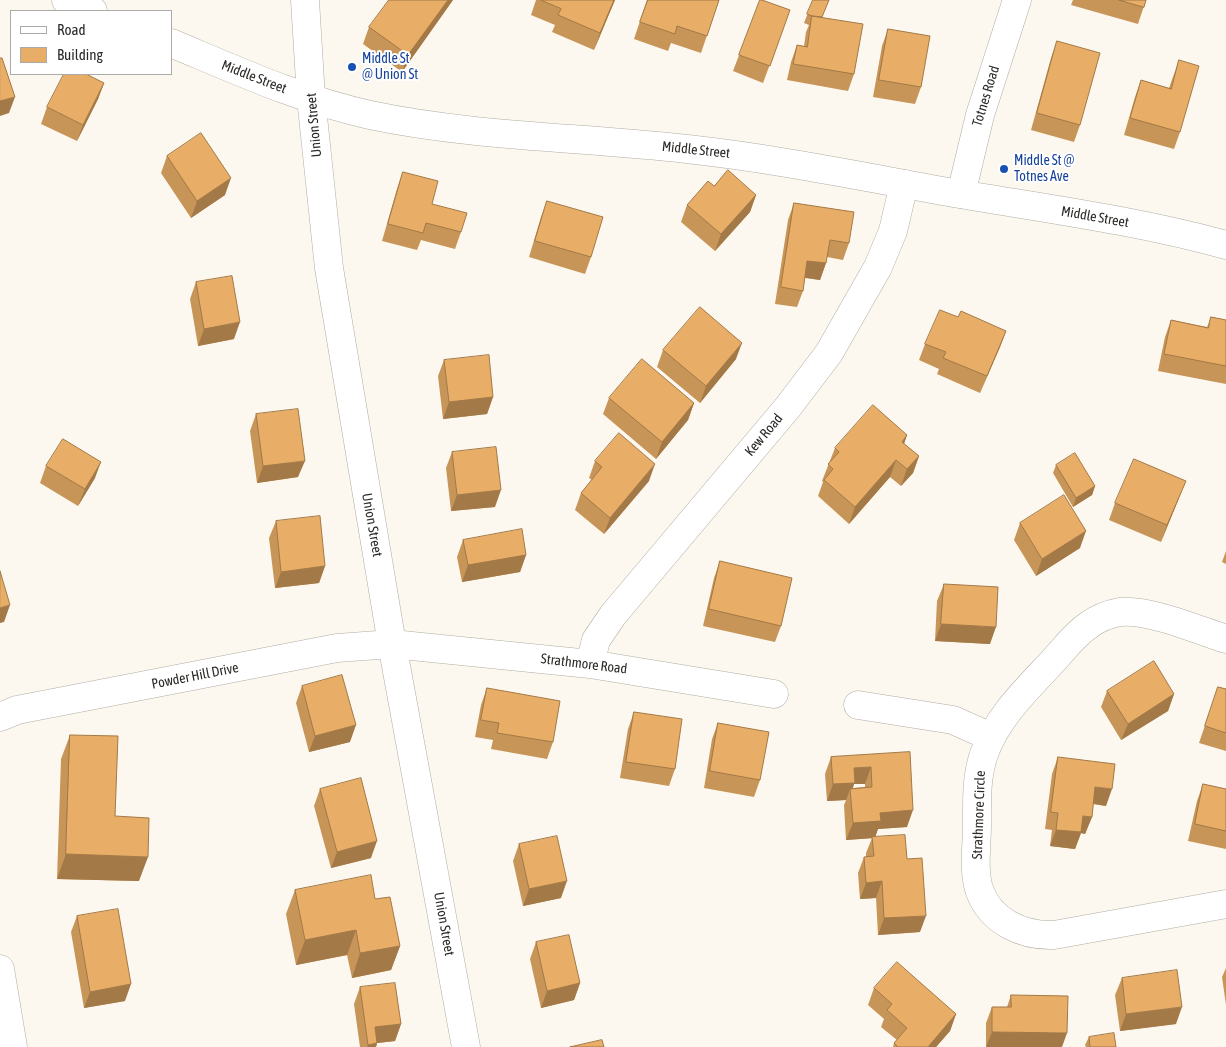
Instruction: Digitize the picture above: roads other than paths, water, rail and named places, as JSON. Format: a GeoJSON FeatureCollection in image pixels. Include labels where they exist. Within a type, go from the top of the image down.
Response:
{"type":"FeatureCollection","features":[{"type":"Feature","properties":{"kind":"street"},"geometry":{"type":"LineString","coordinates":[[66,0],[91,10]]}},
{"type":"Feature","properties":{"kind":"street","name":"Union Street"},"geometry":{"type":"LineString","coordinates":[[305,0],[311,98],[329,268],[392,644],[466,1047]]}},
{"type":"Feature","properties":{"kind":"street","name":"Totnes Road"},"geometry":{"type":"LineString","coordinates":[[961,194],[980,115],[1017,0]]}},
{"type":"Feature","properties":{"kind":"street","name":"Middle Street"},"geometry":{"type":"LineString","coordinates":[[172,43],[311,98],[366,114],[454,130],[712,152],[1119,221],[1226,245]]}},
{"type":"Feature","properties":{"kind":"street","name":"Kew Road"},"geometry":{"type":"LineString","coordinates":[[590,664],[596,640],[613,616],[788,406],[829,353],[878,267],[893,231],[904,184]]}},
{"type":"Feature","properties":{"kind":"street","name":"Strathmore Circle"},"geometry":{"type":"LineString","coordinates":[[1226,639],[1147,614],[1131,612],[1104,616],[1088,625],[1076,636],[1016,701],[991,737],[980,769],[978,784],[977,874],[985,901],[1002,920],[1027,933],[1054,935],[1226,904]]}},
{"type":"Feature","properties":{"kind":"street","name":"Strathmore Road"},"geometry":{"type":"LineString","coordinates":[[392,644],[590,664],[774,694]]}},
{"type":"Feature","properties":{"kind":"street","name":"Powder Hill Drive"},"geometry":{"type":"LineString","coordinates":[[0,717],[17,710],[337,648],[392,644]]}},
{"type":"Feature","properties":{"kind":"street"},"geometry":{"type":"LineString","coordinates":[[858,705],[953,720],[991,737]]}},
{"type":"Feature","properties":{"kind":"street"},"geometry":{"type":"LineString","coordinates":[[0,969],[13,1047]]}},
{"type":"Feature","properties":{"kind":"place","name":"Middle St @ Union St"},"geometry":{"type":"Point","coordinates":[352,67]}},
{"type":"Feature","properties":{"kind":"place","name":"Middle St @ Totnes Ave"},"geometry":{"type":"Point","coordinates":[1004,169]}}]}
